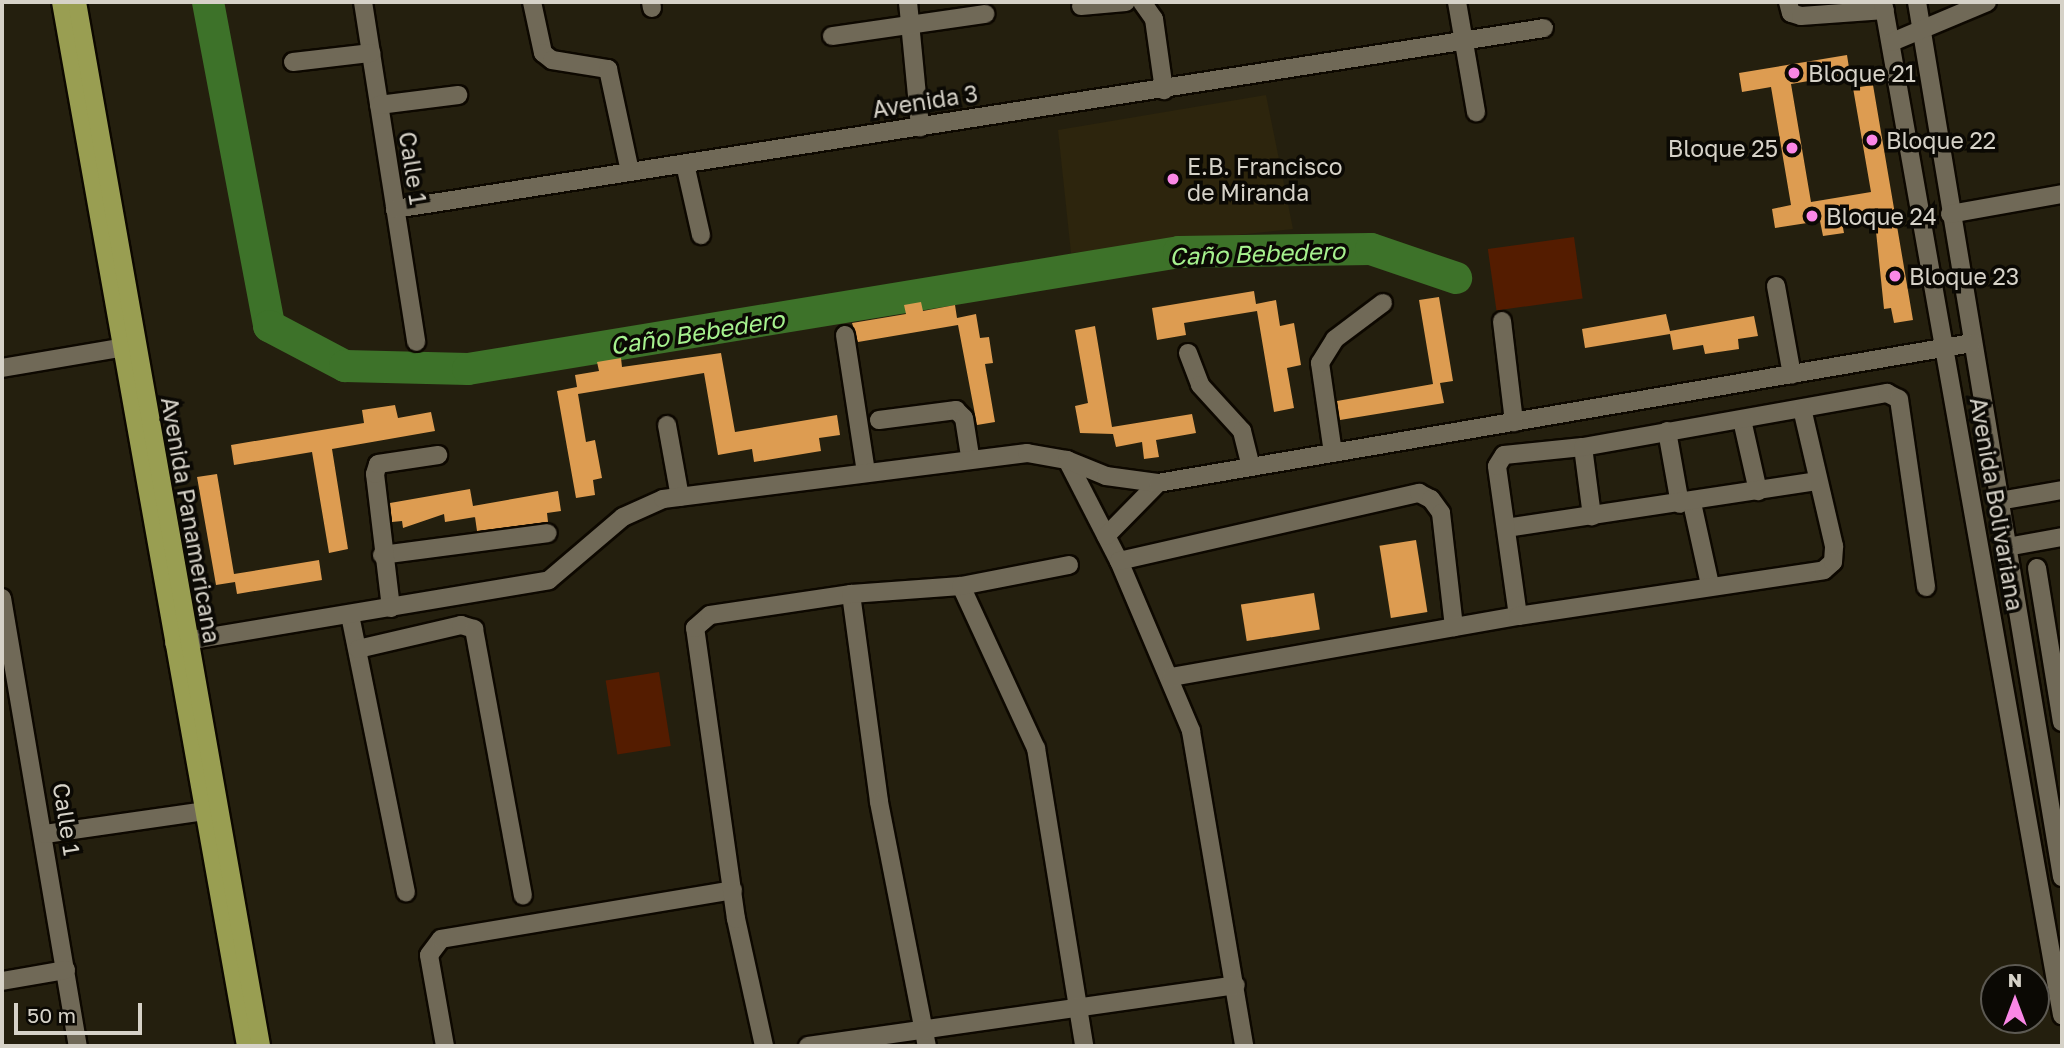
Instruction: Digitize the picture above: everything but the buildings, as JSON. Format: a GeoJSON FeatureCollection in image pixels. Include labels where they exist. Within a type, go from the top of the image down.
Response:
{"type":"FeatureCollection","features":[{"type":"Feature","properties":{"kind":"main road","name":"Avenida Panamericana"},"geometry":{"type":"LineString","coordinates":[[61,2],[129,346]]}},
{"type":"Feature","properties":{"kind":"main road","name":"Avenida Panamericana"},"geometry":{"type":"LineString","coordinates":[[76,2],[129,346],[211,810],[246,1046]]}},
{"type":"Feature","properties":{"kind":"main road","name":"Avenida Panamericana"},"geometry":{"type":"LineString","coordinates":[[211,810],[261,1046]]}},
{"type":"Feature","properties":{"kind":"street","name":"Calle 1"},"geometry":{"type":"LineString","coordinates":[[363,2],[416,342]]}},
{"type":"Feature","properties":{"kind":"street"},"geometry":{"type":"LineString","coordinates":[[532,2],[543,53],[552,60],[608,69],[630,172]]}},
{"type":"Feature","properties":{"kind":"street"},"geometry":{"type":"LineString","coordinates":[[908,2],[920,127]]}},
{"type":"Feature","properties":{"kind":"street"},"geometry":{"type":"LineString","coordinates":[[1082,6],[1126,2]]}},
{"type":"Feature","properties":{"kind":"street"},"geometry":{"type":"LineString","coordinates":[[1142,2],[1154,19],[1164,90]]}},
{"type":"Feature","properties":{"kind":"street"},"geometry":{"type":"LineString","coordinates":[[1457,2],[1476,112]]}},
{"type":"Feature","properties":{"kind":"street"},"geometry":{"type":"LineString","coordinates":[[1788,2],[1791,13],[1801,16],[1884,6]]}},
{"type":"Feature","properties":{"kind":"street","name":"Avenida Bolivariana"},"geometry":{"type":"LineString","coordinates":[[1917,2],[1950,214],[2062,877]]}},
{"type":"Feature","properties":{"kind":"street"},"geometry":{"type":"LineString","coordinates":[[1892,42],[1987,2]]}},
{"type":"Feature","properties":{"kind":"street","name":"Avenida Bolivariana"},"geometry":{"type":"LineString","coordinates":[[1884,6],[2062,1015]]}},
{"type":"Feature","properties":{"kind":"street"},"geometry":{"type":"LineString","coordinates":[[832,36],[911,22],[985,14]]}},
{"type":"Feature","properties":{"kind":"street","name":"Avenida 3"},"geometry":{"type":"LineString","coordinates":[[395,209],[1463,43],[1544,28]]}},
{"type":"Feature","properties":{"kind":"street"},"geometry":{"type":"LineString","coordinates":[[293,62],[371,52]]}},
{"type":"Feature","properties":{"kind":"street"},"geometry":{"type":"LineString","coordinates":[[379,105],[458,95]]}},
{"type":"Feature","properties":{"kind":"street"},"geometry":{"type":"LineString","coordinates":[[685,164],[701,235]]}},
{"type":"Feature","properties":{"kind":"street"},"geometry":{"type":"LineString","coordinates":[[1950,214],[2062,194]]}},
{"type":"Feature","properties":{"kind":"street"},"geometry":{"type":"LineString","coordinates":[[1776,286],[1792,375]]}},
{"type":"Feature","properties":{"kind":"street"},"geometry":{"type":"LineString","coordinates":[[1333,453],[1320,363],[1335,339],[1383,303]]}},
{"type":"Feature","properties":{"kind":"street"},"geometry":{"type":"LineString","coordinates":[[1502,321],[1514,422]]}},
{"type":"Feature","properties":{"kind":"street"},"geometry":{"type":"LineString","coordinates":[[845,335],[866,472]]}},
{"type":"Feature","properties":{"kind":"street"},"geometry":{"type":"LineString","coordinates":[[181,642],[548,580],[622,517],[680,497],[970,457],[1027,453],[1067,460],[1106,476],[1158,483],[1972,343]]}},
{"type":"Feature","properties":{"kind":"street"},"geometry":{"type":"LineString","coordinates":[[2,368],[129,346]]}},
{"type":"Feature","properties":{"kind":"street"},"geometry":{"type":"LineString","coordinates":[[1188,353],[1200,385],[1242,431],[1251,467]]}},
{"type":"Feature","properties":{"kind":"street"},"geometry":{"type":"LineString","coordinates":[[1518,616],[1498,458],[1583,447],[1887,393],[1899,398],[1926,587]]}},
{"type":"Feature","properties":{"kind":"street"},"geometry":{"type":"LineString","coordinates":[[1171,677],[1454,626],[1710,585],[1824,570],[1833,562],[1801,409]]}},
{"type":"Feature","properties":{"kind":"street"},"geometry":{"type":"LineString","coordinates":[[878,420],[956,410],[964,418],[970,457]]}},
{"type":"Feature","properties":{"kind":"street"},"geometry":{"type":"LineString","coordinates":[[1742,420],[1758,491]]}},
{"type":"Feature","properties":{"kind":"street"},"geometry":{"type":"LineString","coordinates":[[667,425],[680,497]]}},
{"type":"Feature","properties":{"kind":"street"},"geometry":{"type":"LineString","coordinates":[[1667,431],[1710,585]]}},
{"type":"Feature","properties":{"kind":"street"},"geometry":{"type":"LineString","coordinates":[[1583,447],[1592,516]]}},
{"type":"Feature","properties":{"kind":"street"},"geometry":{"type":"LineString","coordinates":[[391,608],[382,555],[378,464],[439,454]]}},
{"type":"Feature","properties":{"kind":"street"},"geometry":{"type":"LineString","coordinates":[[1067,460],[1119,561],[1171,677],[1191,732],[1236,985],[1244,1046]]}},
{"type":"Feature","properties":{"kind":"street"},"geometry":{"type":"LineString","coordinates":[[1506,528],[1686,503],[1816,481]]}},
{"type":"Feature","properties":{"kind":"street"},"geometry":{"type":"LineString","coordinates":[[1106,536],[1119,516],[1158,483]]}},
{"type":"Feature","properties":{"kind":"street"},"geometry":{"type":"LineString","coordinates":[[1999,501],[2062,490]]}},
{"type":"Feature","properties":{"kind":"street"},"geometry":{"type":"LineString","coordinates":[[1119,561],[1419,493],[1431,499],[1441,513],[1454,626]]}},
{"type":"Feature","properties":{"kind":"street"},"geometry":{"type":"LineString","coordinates":[[382,555],[548,533]]}},
{"type":"Feature","properties":{"kind":"street"},"geometry":{"type":"LineString","coordinates":[[2007,547],[2062,537]]}},
{"type":"Feature","properties":{"kind":"street"},"geometry":{"type":"LineString","coordinates":[[764,1046],[733,890],[695,628],[710,615],[851,594],[961,586],[1069,565]]}},
{"type":"Feature","properties":{"kind":"street"},"geometry":{"type":"LineString","coordinates":[[2037,568],[2062,722]]}},
{"type":"Feature","properties":{"kind":"street"},"geometry":{"type":"LineString","coordinates":[[961,586],[1036,748],[1084,1046]]}},
{"type":"Feature","properties":{"kind":"street"},"geometry":{"type":"LineString","coordinates":[[851,594],[879,802],[925,1038]]}},
{"type":"Feature","properties":{"kind":"street","name":"Calle 1"},"geometry":{"type":"LineString","coordinates":[[4,599],[78,1046]]}},
{"type":"Feature","properties":{"kind":"street"},"geometry":{"type":"LineString","coordinates":[[350,615],[405,892]]}},
{"type":"Feature","properties":{"kind":"street"},"geometry":{"type":"LineString","coordinates":[[358,649],[461,625],[474,628],[523,896]]}},
{"type":"Feature","properties":{"kind":"street"},"geometry":{"type":"LineString","coordinates":[[45,834],[211,810]]}},
{"type":"Feature","properties":{"kind":"street"},"geometry":{"type":"LineString","coordinates":[[445,1046],[429,955],[441,939],[733,890]]}},
{"type":"Feature","properties":{"kind":"street"},"geometry":{"type":"LineString","coordinates":[[2,981],[66,971]]}},
{"type":"Feature","properties":{"kind":"street"},"geometry":{"type":"LineString","coordinates":[[808,1046],[925,1038],[1078,1007],[1236,985]]}},
{"type":"Feature","properties":{"kind":"shaded area","name":"E.B. Francisco de Miranda"},"geometry":{"type":"Polygon","coordinates":[[[1266,95],[1293,229],[1071,253],[1058,130],[1266,95]]]}},
{"type":"Feature","properties":{"kind":"shaded area"},"geometry":{"type":"Polygon","coordinates":[[[1574,237],[1583,298],[1496,311],[1488,249],[1574,237]]]}},
{"type":"Feature","properties":{"kind":"shaded area"},"geometry":{"type":"Polygon","coordinates":[[[659,672],[671,746],[617,755],[606,680],[659,672]]]}},
{"type":"Feature","properties":{"kind":"waterway","name":"Caño Bebedero"},"geometry":{"type":"LineString","coordinates":[[208,2],[269,326],[345,366],[468,369],[1179,252],[1371,249],[1456,278]]}},
{"type":"Feature","properties":{"kind":"place","name":"Bloque 21"},"geometry":{"type":"Point","coordinates":[1794,73]}},
{"type":"Feature","properties":{"kind":"place","name":"Bloque 22"},"geometry":{"type":"Point","coordinates":[1872,140]}},
{"type":"Feature","properties":{"kind":"place","name":"Bloque 25"},"geometry":{"type":"Point","coordinates":[1792,148]}},
{"type":"Feature","properties":{"kind":"place","name":"E.B. Francisco de Miranda"},"geometry":{"type":"Point","coordinates":[1173,179]}},
{"type":"Feature","properties":{"kind":"place","name":"Bloque 24"},"geometry":{"type":"Point","coordinates":[1812,216]}},
{"type":"Feature","properties":{"kind":"place","name":"Bloque 23"},"geometry":{"type":"Point","coordinates":[1895,276]}}]}
